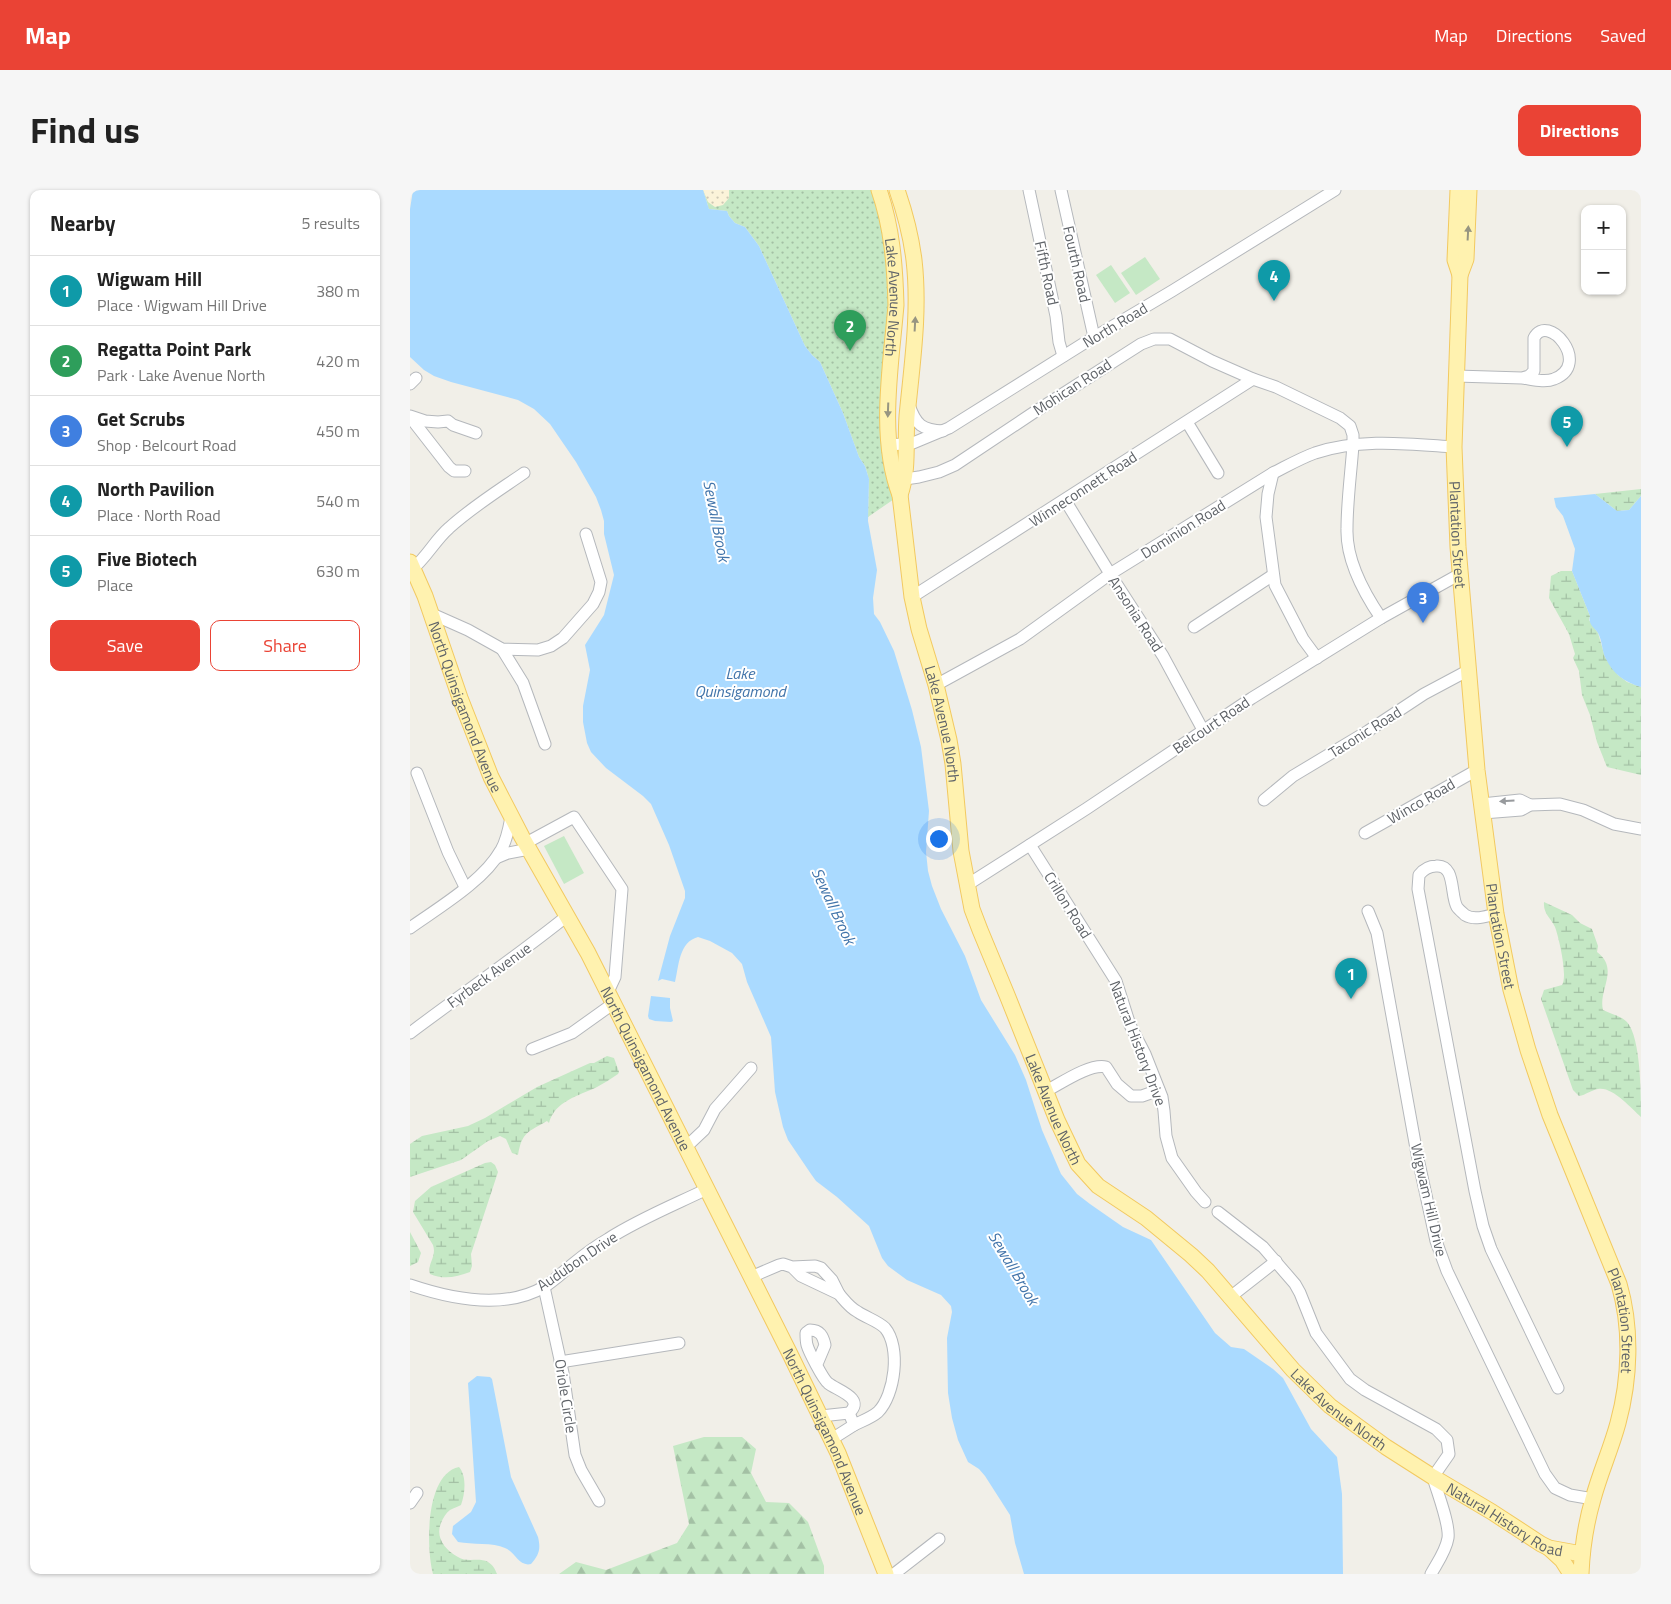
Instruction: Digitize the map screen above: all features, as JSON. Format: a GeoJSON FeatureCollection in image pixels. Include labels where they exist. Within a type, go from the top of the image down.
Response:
{"type":"FeatureCollection","features":[{"type":"Feature","properties":{"kind":"main road","name":"Lake Avenue North"},"geometry":{"type":"LineString","coordinates":[[879,190],[888,220],[893,254],[896,305],[888,415],[890,445],[900,480]]}},
{"type":"Feature","properties":{"kind":"main road","name":"Lake Avenue North"},"geometry":{"type":"LineString","coordinates":[[897,190],[905,216],[914,261],[916,297],[906,444],[900,480],[900,495],[912,597],[916,618],[936,685],[951,752],[966,885],[980,930],[1070,1150],[1084,1172],[1098,1186],[1142,1214],[1202,1265],[1293,1370],[1330,1406],[1386,1447],[1433,1477]]}},
{"type":"Feature","properties":{"kind":"main road","name":"Plantation Street"},"geometry":{"type":"LineString","coordinates":[[1458,190],[1455,260],[1460,275]]}},
{"type":"Feature","properties":{"kind":"main road","name":"Plantation Street"},"geometry":{"type":"LineString","coordinates":[[1469,190],[1466,260],[1460,275],[1454,447],[1460,574],[1476,770],[1496,914],[1511,990],[1528,1050],[1550,1115],[1611,1262],[1624,1301],[1627,1338],[1627,1376],[1619,1421],[1593,1499],[1582,1554],[1581,1574]]}},
{"type":"Feature","properties":{"kind":"main road","name":"North Quinsigamond Avenue"},"geometry":{"type":"LineString","coordinates":[[411,567],[432,614],[450,672],[480,753],[527,846],[611,998],[821,1416],[855,1494],[886,1574]]}},
{"type":"Feature","properties":{"kind":"main road","name":"Natural History Road"},"geometry":{"type":"LineString","coordinates":[[1433,1477],[1541,1544],[1549,1548],[1582,1554]]}},
{"type":"Feature","properties":{"kind":"main road"},"geometry":{"type":"LineString","coordinates":[[1549,1548],[1562,1560],[1571,1574]]}},
{"type":"Feature","properties":{"kind":"street","name":"Fifth Road"},"geometry":{"type":"LineString","coordinates":[[1029,190],[1063,356]]}},
{"type":"Feature","properties":{"kind":"street","name":"Fourth Road"},"geometry":{"type":"LineString","coordinates":[[1061,190],[1094,337]]}},
{"type":"Feature","properties":{"kind":"street","name":"North Road"},"geometry":{"type":"LineString","coordinates":[[890,445],[906,444],[926,439],[943,431],[1335,190]]}},
{"type":"Feature","properties":{"kind":"street"},"geometry":{"type":"LineString","coordinates":[[888,220],[905,216]]}},
{"type":"Feature","properties":{"kind":"street"},"geometry":{"type":"LineString","coordinates":[[1456,376],[1553,380],[1564,372],[1569,365],[1569,354],[1566,345],[1557,335],[1546,330],[1537,332],[1534,338],[1534,371],[1529,376],[1522,378]]}},
{"type":"Feature","properties":{"kind":"street","name":"Mohican Road"},"geometry":{"type":"LineString","coordinates":[[900,480],[939,472],[955,465],[1086,378],[1141,344],[1154,339],[1170,339],[1212,361],[1276,387],[1340,418],[1350,426],[1354,435],[1353,445]]}},
{"type":"Feature","properties":{"kind":"street","name":"Winneconnett Road"},"geometry":{"type":"LineString","coordinates":[[912,597],[1253,379]]}},
{"type":"Feature","properties":{"kind":"street"},"geometry":{"type":"LineString","coordinates":[[909,405],[912,414],[920,425],[932,430],[943,431]]}},
{"type":"Feature","properties":{"kind":"street"},"geometry":{"type":"LineString","coordinates":[[410,416],[438,422],[448,420],[453,425],[476,433]]}},
{"type":"Feature","properties":{"kind":"street"},"geometry":{"type":"LineString","coordinates":[[410,416],[448,468],[454,471],[465,471]]}},
{"type":"Feature","properties":{"kind":"street"},"geometry":{"type":"LineString","coordinates":[[1187,422],[1218,473]]}},
{"type":"Feature","properties":{"kind":"street","name":"Dominion Road"},"geometry":{"type":"LineString","coordinates":[[936,685],[1020,639],[1110,574],[1274,473],[1315,453],[1353,445],[1380,443],[1454,447]]}},
{"type":"Feature","properties":{"kind":"street"},"geometry":{"type":"LineString","coordinates":[[1353,445],[1346,531],[1362,588],[1381,618]]}},
{"type":"Feature","properties":{"kind":"street"},"geometry":{"type":"LineString","coordinates":[[1274,473],[1268,494],[1266,517],[1275,585],[1303,639],[1317,658]]}},
{"type":"Feature","properties":{"kind":"street"},"geometry":{"type":"LineString","coordinates":[[411,567],[424,559],[447,529],[471,509],[524,474]]}},
{"type":"Feature","properties":{"kind":"street","name":"Ansonia Road"},"geometry":{"type":"LineString","coordinates":[[1065,500],[1163,656],[1203,730]]}},
{"type":"Feature","properties":{"kind":"street"},"geometry":{"type":"LineString","coordinates":[[432,614],[468,630],[502,649],[538,650],[551,646],[563,638],[593,604],[600,592],[601,582],[586,534]]}},
{"type":"Feature","properties":{"kind":"street","name":"Belcourt Road"},"geometry":{"type":"LineString","coordinates":[[966,885],[1086,809],[1252,698],[1381,618],[1460,574]]}},
{"type":"Feature","properties":{"kind":"street"},"geometry":{"type":"LineString","coordinates":[[1194,626],[1273,575]]}},
{"type":"Feature","properties":{"kind":"street"},"geometry":{"type":"LineString","coordinates":[[502,649],[523,683],[545,744]]}},
{"type":"Feature","properties":{"kind":"street","name":"Taconic Road"},"geometry":{"type":"LineString","coordinates":[[1264,800],[1293,776],[1368,731],[1424,694],[1469,670]]}},
{"type":"Feature","properties":{"kind":"street","name":"Winco Road"},"geometry":{"type":"LineString","coordinates":[[1365,833],[1476,770]]}},
{"type":"Feature","properties":{"kind":"street"},"geometry":{"type":"LineString","coordinates":[[417,773],[450,858],[465,888]]}},
{"type":"Feature","properties":{"kind":"street"},"geometry":{"type":"LineString","coordinates":[[1482,808],[1522,810],[1530,805],[1567,805],[1590,812],[1614,824],[1641,829]]}},
{"type":"Feature","properties":{"kind":"street"},"geometry":{"type":"LineString","coordinates":[[410,928],[485,871],[504,845],[512,817]]}},
{"type":"Feature","properties":{"kind":"street"},"geometry":{"type":"LineString","coordinates":[[496,858],[527,846],[574,817],[622,889],[615,977],[611,998],[572,1033],[532,1049]]}},
{"type":"Feature","properties":{"kind":"street","name":"Crillon Road"},"geometry":{"type":"LineString","coordinates":[[1030,845],[1106,965]]}},
{"type":"Feature","properties":{"kind":"street"},"geometry":{"type":"LineString","coordinates":[[1496,914],[1477,918],[1469,917],[1461,912],[1457,907],[1450,877],[1444,868],[1433,866],[1419,875],[1418,889],[1483,1226],[1491,1249],[1558,1388]]}},
{"type":"Feature","properties":{"kind":"street","name":"Wigwam Hill Drive"},"geometry":{"type":"LineString","coordinates":[[1368,911],[1376,933],[1417,1154],[1436,1240],[1445,1266],[1544,1474],[1555,1488],[1570,1495],[1593,1499]]}},
{"type":"Feature","properties":{"kind":"street","name":"Fyrbeck Avenue"},"geometry":{"type":"LineString","coordinates":[[410,1034],[466,991],[520,954],[567,916]]}},
{"type":"Feature","properties":{"kind":"street","name":"Natural History Drive"},"geometry":{"type":"LineString","coordinates":[[1106,965],[1119,988],[1130,1025],[1145,1054],[1159,1090],[1163,1103],[1166,1136],[1172,1158],[1205,1202]]}},
{"type":"Feature","properties":{"kind":"street"},"geometry":{"type":"LineString","coordinates":[[1046,1091],[1083,1072],[1102,1066],[1106,1067],[1117,1084],[1131,1096],[1142,1096],[1159,1090]]}},
{"type":"Feature","properties":{"kind":"street"},"geometry":{"type":"LineString","coordinates":[[686,1147],[704,1130],[714,1109],[751,1068]]}},
{"type":"Feature","properties":{"kind":"street","name":"Audubon Drive"},"geometry":{"type":"LineString","coordinates":[[410,1285],[442,1295],[491,1300],[522,1296],[544,1286],[608,1239],[646,1218],[707,1189]]}},
{"type":"Feature","properties":{"kind":"street"},"geometry":{"type":"LineString","coordinates":[[1218,1212],[1263,1247],[1295,1284],[1316,1333],[1350,1379],[1365,1390],[1436,1428],[1448,1442],[1450,1454],[1433,1477],[1448,1537],[1431,1574]]}},
{"type":"Feature","properties":{"kind":"street"},"geometry":{"type":"LineString","coordinates":[[1230,1298],[1276,1261]]}},
{"type":"Feature","properties":{"kind":"street"},"geometry":{"type":"LineString","coordinates":[[752,1277],[783,1264],[792,1268],[815,1266],[821,1268],[832,1280],[838,1294],[851,1308],[882,1325],[888,1331],[894,1348],[893,1375],[884,1404],[872,1416],[832,1439]]}},
{"type":"Feature","properties":{"kind":"street","name":"Oriole Circle"},"geometry":{"type":"LineString","coordinates":[[544,1286],[578,1463],[599,1501]]}},
{"type":"Feature","properties":{"kind":"street"},"geometry":{"type":"LineString","coordinates":[[560,1362],[678,1343]]}},
{"type":"Feature","properties":{"kind":"street"},"geometry":{"type":"LineString","coordinates":[[817,1364],[823,1378],[850,1396],[853,1405],[852,1410],[848,1413],[821,1416]]}},
{"type":"Feature","properties":{"kind":"street"},"geometry":{"type":"LineString","coordinates":[[848,1413],[854,1425]]}},
{"type":"Feature","properties":{"kind":"street"},"geometry":{"type":"LineString","coordinates":[[410,1503],[417,1493]]}},
{"type":"Feature","properties":{"kind":"street"},"geometry":{"type":"LineString","coordinates":[[894,1574],[939,1539]]}},
{"type":"Feature","properties":{"kind":"green space"},"geometry":{"type":"Polygon","coordinates":[[[703,190],[879,190],[888,220],[890,383],[900,495],[868,517],[869,479],[865,466],[859,457],[843,413],[820,362],[805,346],[759,246],[745,227],[735,223],[727,211],[709,209],[703,190]]]}},
{"type":"Feature","properties":{"kind":"green space"},"geometry":{"type":"Polygon","coordinates":[[[1145,257],[1160,279],[1136,295],[1121,273],[1145,257]]]}},
{"type":"Feature","properties":{"kind":"green space"},"geometry":{"type":"Polygon","coordinates":[[[1111,265],[1130,293],[1115,303],[1096,275],[1111,265]]]}},
{"type":"Feature","properties":{"kind":"green space"},"geometry":{"type":"Polygon","coordinates":[[[1641,489],[1641,496],[1629,510],[1617,511],[1595,494],[1641,489]]]}},
{"type":"Feature","properties":{"kind":"green space"},"geometry":{"type":"Polygon","coordinates":[[[1561,571],[1572,571],[1590,616],[1589,620],[1598,633],[1605,657],[1618,675],[1627,682],[1641,687],[1641,775],[1607,767],[1597,742],[1590,715],[1582,695],[1579,671],[1573,658],[1575,654],[1569,634],[1549,598],[1551,576],[1561,571]]]}},
{"type":"Feature","properties":{"kind":"green space"},"geometry":{"type":"Polygon","coordinates":[[[564,836],[584,873],[564,884],[544,846],[564,836]]]}},
{"type":"Feature","properties":{"kind":"green space"},"geometry":{"type":"Polygon","coordinates":[[[1544,902],[1572,915],[1580,923],[1592,929],[1598,946],[1597,952],[1607,965],[1608,973],[1602,1002],[1603,1010],[1625,1020],[1632,1030],[1635,1040],[1638,1053],[1641,1117],[1621,1098],[1609,1091],[1598,1089],[1579,1096],[1573,1090],[1541,999],[1544,990],[1562,985],[1564,980],[1557,932],[1546,913],[1544,902]]]}},
{"type":"Feature","properties":{"kind":"green space"},"geometry":{"type":"Polygon","coordinates":[[[607,1056],[614,1058],[618,1074],[597,1087],[562,1104],[556,1109],[549,1123],[547,1121],[524,1137],[518,1155],[512,1153],[506,1139],[500,1136],[488,1141],[461,1160],[410,1177],[410,1144],[422,1136],[468,1126],[537,1087],[607,1056]]]}},
{"type":"Feature","properties":{"kind":"green space"},"geometry":{"type":"Polygon","coordinates":[[[491,1162],[495,1165],[498,1172],[471,1254],[472,1266],[470,1272],[450,1277],[430,1274],[429,1270],[434,1249],[413,1212],[415,1201],[431,1187],[491,1162]]]}},
{"type":"Feature","properties":{"kind":"green space"},"geometry":{"type":"Polygon","coordinates":[[[410,1232],[421,1253],[418,1262],[410,1266],[410,1232]]]}},
{"type":"Feature","properties":{"kind":"green space"},"geometry":{"type":"Polygon","coordinates":[[[704,1437],[742,1437],[756,1449],[751,1473],[766,1502],[789,1503],[808,1522],[824,1566],[824,1574],[559,1574],[576,1562],[606,1570],[677,1543],[689,1524],[673,1446],[704,1437]]]}},
{"type":"Feature","properties":{"kind":"green space"},"geometry":{"type":"Polygon","coordinates":[[[459,1467],[464,1480],[461,1505],[450,1510],[444,1517],[439,1528],[440,1538],[445,1547],[453,1554],[465,1560],[488,1562],[494,1567],[497,1574],[433,1574],[429,1531],[434,1497],[440,1483],[448,1473],[459,1467]]]}},
{"type":"Feature","properties":{"kind":"sand"},"geometry":{"type":"Polygon","coordinates":[[[703,190],[729,190],[729,198],[723,205],[715,207],[708,202],[703,190]]]}},
{"type":"Feature","properties":{"kind":"water","name":"Lake Quinsigamond"},"geometry":{"type":"Polygon","coordinates":[[[413,190],[703,190],[709,209],[727,211],[735,223],[745,227],[759,246],[805,346],[820,362],[843,413],[869,479],[868,521],[877,570],[873,598],[874,614],[894,651],[921,747],[929,811],[926,852],[928,871],[941,909],[965,956],[981,1000],[1015,1055],[1026,1080],[1042,1130],[1061,1174],[1077,1194],[1090,1204],[1123,1227],[1151,1240],[1215,1333],[1231,1347],[1244,1349],[1283,1378],[1311,1429],[1337,1457],[1342,1494],[1343,1574],[1024,1574],[1015,1543],[1010,1515],[985,1476],[979,1469],[968,1462],[958,1440],[952,1418],[948,1393],[947,1338],[952,1312],[951,1306],[941,1295],[907,1280],[888,1266],[882,1258],[869,1226],[816,1181],[788,1140],[775,1092],[771,1037],[747,982],[742,964],[732,953],[698,937],[683,949],[675,982],[662,979],[658,981],[670,936],[685,898],[685,891],[669,845],[651,804],[606,768],[591,752],[587,743],[583,722],[583,706],[590,670],[585,645],[604,615],[614,575],[604,534],[604,521],[601,510],[596,497],[576,462],[550,424],[534,409],[518,400],[434,376],[424,370],[410,357],[410,209],[413,190]]]}},
{"type":"Feature","properties":{"kind":"water"},"geometry":{"type":"Polygon","coordinates":[[[1595,494],[1617,511],[1629,510],[1641,496],[1641,687],[1629,683],[1620,676],[1605,657],[1598,633],[1591,624],[1590,616],[1572,571],[1575,549],[1563,516],[1556,507],[1554,498],[1595,494]]]}},
{"type":"Feature","properties":{"kind":"water"},"geometry":{"type":"Polygon","coordinates":[[[651,996],[670,998],[673,1021],[649,1019],[651,996]]]}},
{"type":"Feature","properties":{"kind":"water"},"geometry":{"type":"Polygon","coordinates":[[[477,1376],[490,1377],[492,1379],[511,1477],[538,1537],[539,1552],[531,1564],[523,1563],[508,1550],[500,1546],[458,1542],[452,1534],[453,1526],[471,1512],[476,1502],[468,1383],[477,1376]]]}},
{"type":"Feature","properties":{"kind":"place","name":"North Pavilion"},"geometry":{"type":"Point","coordinates":[1274,301]}},
{"type":"Feature","properties":{"kind":"place","name":"Regatta Point Park"},"geometry":{"type":"Point","coordinates":[850,351]}},
{"type":"Feature","properties":{"kind":"place","name":"Five Biotech"},"geometry":{"type":"Point","coordinates":[1567,447]}},
{"type":"Feature","properties":{"kind":"place","name":"Get Scrubs"},"geometry":{"type":"Point","coordinates":[1423,623]}},
{"type":"Feature","properties":{"kind":"place","name":"Wigwam Hill"},"geometry":{"type":"Point","coordinates":[1351,999]}},
{"type":"Feature","properties":{"kind":"water label","name":"Sewall Brook"},"geometry":{"type":"Point","coordinates":[717,521]}},
{"type":"Feature","properties":{"kind":"water label","name":"Sewall Brook"},"geometry":{"type":"Point","coordinates":[834,906]}},
{"type":"Feature","properties":{"kind":"water label","name":"Sewall Brook"},"geometry":{"type":"Point","coordinates":[1014,1268]}}]}
